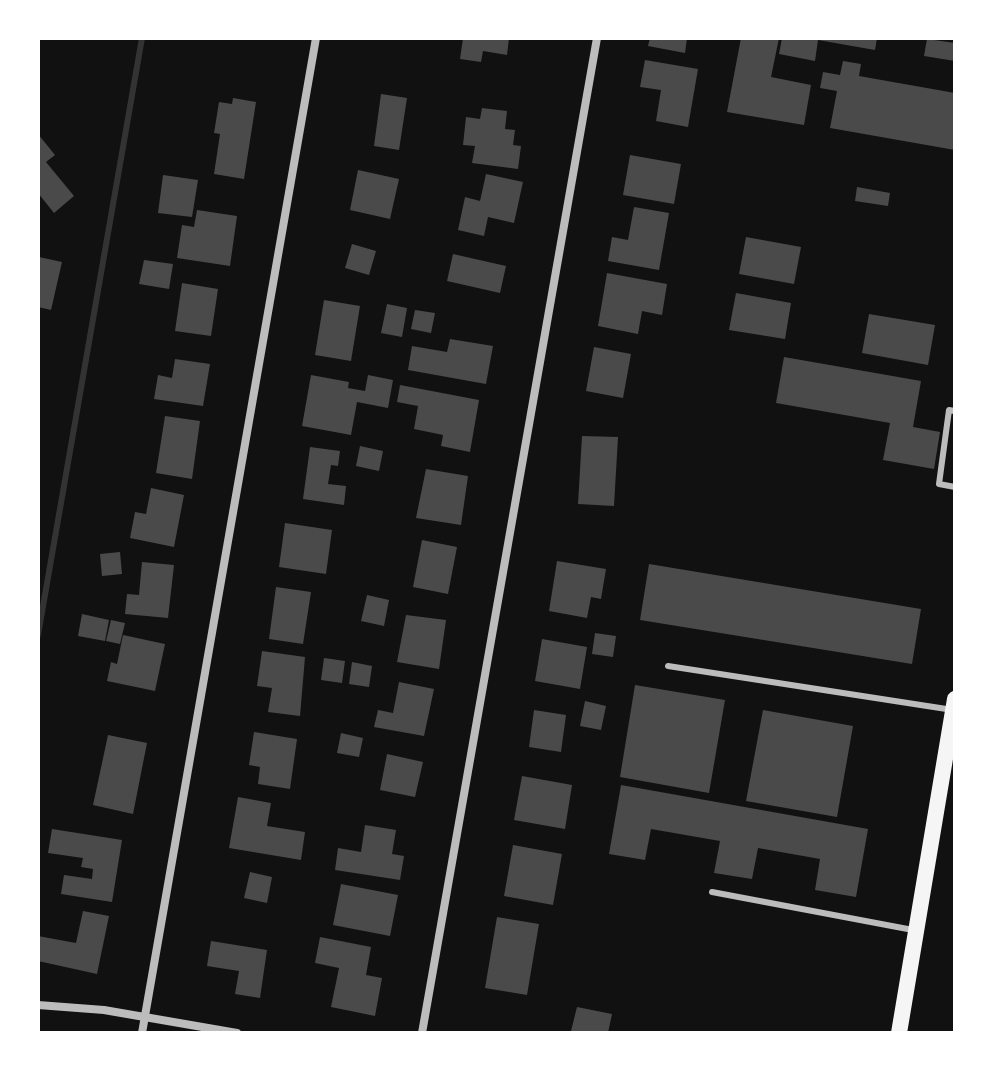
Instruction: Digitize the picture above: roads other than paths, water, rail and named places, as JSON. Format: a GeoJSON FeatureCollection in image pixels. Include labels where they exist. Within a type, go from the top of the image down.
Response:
{"type":"FeatureCollection","features":[{"type":"Feature","properties":{"kind":"main road"},"geometry":{"type":"LineString","coordinates":[[899,1033],[954,704]]}},
{"type":"Feature","properties":{"kind":"street"},"geometry":{"type":"LineString","coordinates":[[142,1033],[316,38]]}},
{"type":"Feature","properties":{"kind":"street"},"geometry":{"type":"LineString","coordinates":[[422,1033],[597,38]]}},
{"type":"Feature","properties":{"kind":"street"},"geometry":{"type":"LineString","coordinates":[[38,1005],[145,1017],[237,1033]]}},
{"type":"Feature","properties":{"kind":"lane"},"geometry":{"type":"LineString","coordinates":[[955,411],[949,410],[939,484],[955,487]]}},
{"type":"Feature","properties":{"kind":"lane"},"geometry":{"type":"LineString","coordinates":[[668,666],[954,704]]}},
{"type":"Feature","properties":{"kind":"lane"},"geometry":{"type":"LineString","coordinates":[[712,892],[916,931]]}},
{"type":"Feature","properties":{"kind":"waterway"},"geometry":{"type":"LineString","coordinates":[[38,635],[142,38]]}}]}
